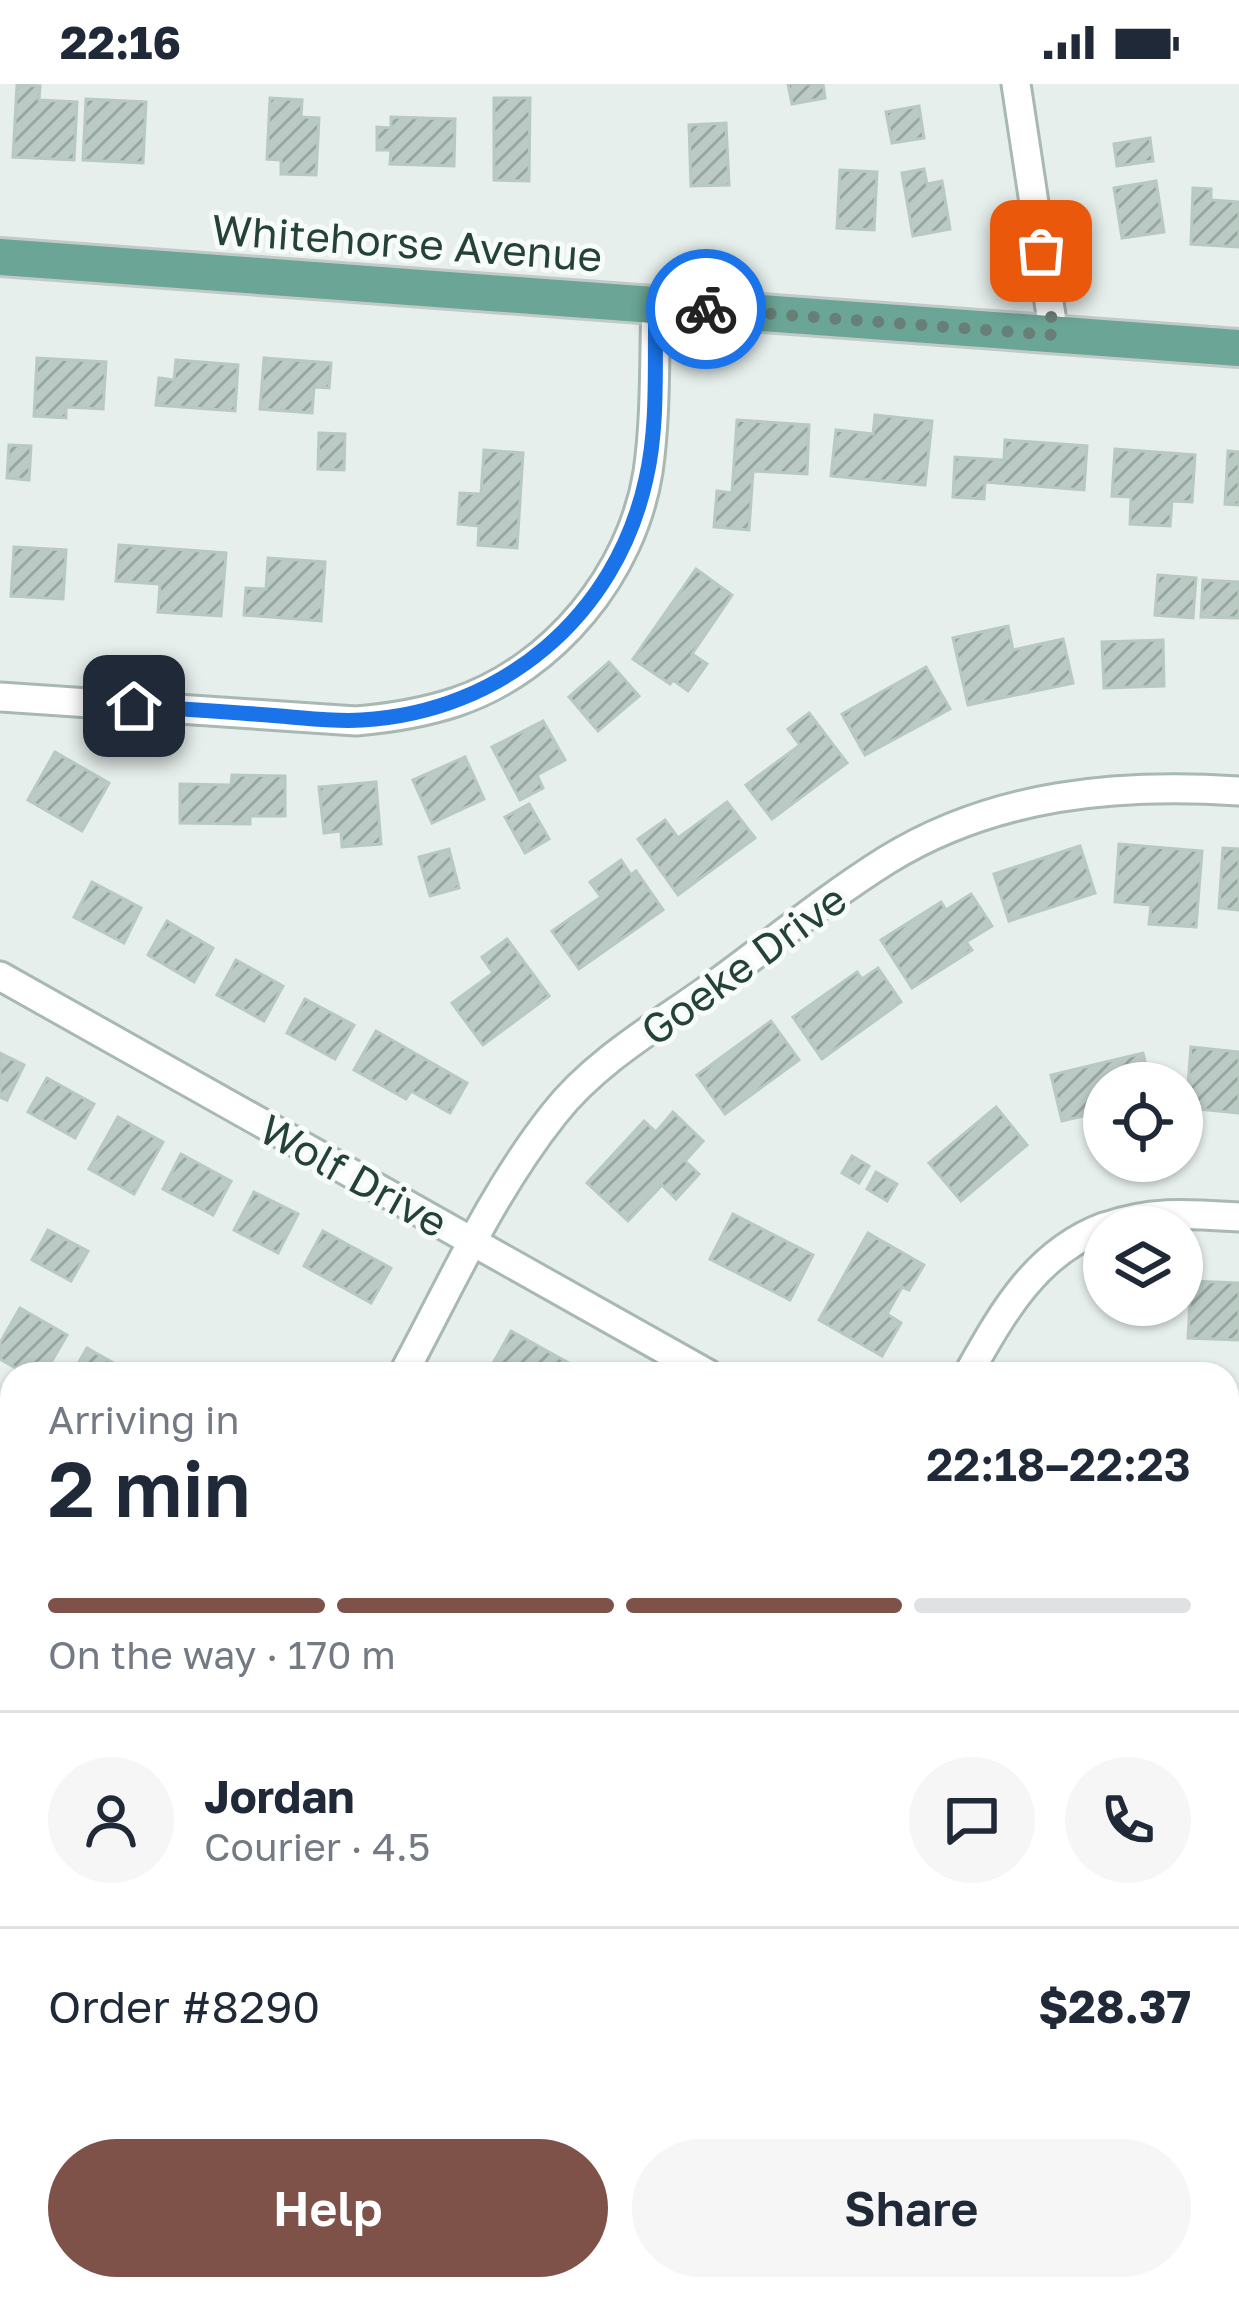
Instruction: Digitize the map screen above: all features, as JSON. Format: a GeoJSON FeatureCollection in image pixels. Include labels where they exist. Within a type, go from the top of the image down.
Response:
{"type":"FeatureCollection","features":[{"type":"Feature","properties":{"kind":"main road","name":"Whitehorse Avenue"},"geometry":{"type":"LineString","coordinates":[[0,257],[1239,348]]}},
{"type":"Feature","properties":{"kind":"street"},"geometry":{"type":"LineString","coordinates":[[1016,84],[1054,335]]}},
{"type":"Feature","properties":{"kind":"street"},"geometry":{"type":"LineString","coordinates":[[0,697],[356,721],[404,717],[459,701],[506,679],[548,648],[581,615],[614,568],[636,520],[648,474],[656,305]]}},
{"type":"Feature","properties":{"kind":"street","name":"Goeke Drive"},"geometry":{"type":"LineString","coordinates":[[410,1362],[521,1158],[558,1109],[601,1067],[885,861],[974,819],[1039,800],[1145,787],[1239,790]]}},
{"type":"Feature","properties":{"kind":"street","name":"Wolf Drive"},"geometry":{"type":"LineString","coordinates":[[0,976],[687,1362]]}},
{"type":"Feature","properties":{"kind":"street"},"geometry":{"type":"LineString","coordinates":[[1203,1215],[1239,1217]]}},
{"type":"Feature","properties":{"kind":"street"},"geometry":{"type":"LineString","coordinates":[[975,1362],[1020,1288],[1049,1258],[1083,1239]]}},
{"type":"Feature","properties":{"kind":"building"},"geometry":{"type":"Polygon","coordinates":[[[788,84],[823,84],[825,98],[792,104],[788,84]]]}},
{"type":"Feature","properties":{"kind":"building"},"geometry":{"type":"Polygon","coordinates":[[[17,85],[40,86],[39,100],[77,102],[74,160],[13,157],[17,85]]]}},
{"type":"Feature","properties":{"kind":"building"},"geometry":{"type":"Polygon","coordinates":[[[270,98],[302,100],[301,117],[319,118],[316,175],[281,174],[281,160],[267,159],[270,98]]]}},
{"type":"Feature","properties":{"kind":"building"},"geometry":{"type":"Polygon","coordinates":[[[494,98],[530,98],[529,181],[494,180],[494,98]]]}},
{"type":"Feature","properties":{"kind":"building"},"geometry":{"type":"Polygon","coordinates":[[[86,99],[146,102],[143,163],[83,160],[86,99]]]}},
{"type":"Feature","properties":{"kind":"building"},"geometry":{"type":"Polygon","coordinates":[[[919,106],[924,138],[892,143],[886,112],[919,106]]]}},
{"type":"Feature","properties":{"kind":"building"},"geometry":{"type":"Polygon","coordinates":[[[391,117],[455,119],[454,166],[390,164],[391,150],[377,150],[377,127],[391,128],[391,117]]]}},
{"type":"Feature","properties":{"kind":"building"},"geometry":{"type":"Polygon","coordinates":[[[726,123],[729,185],[691,186],[689,125],[726,123]]]}},
{"type":"Feature","properties":{"kind":"building"},"geometry":{"type":"Polygon","coordinates":[[[1150,138],[1153,161],[1117,166],[1114,144],[1150,138]]]}},
{"type":"Feature","properties":{"kind":"building"},"geometry":{"type":"Polygon","coordinates":[[[924,169],[927,184],[942,181],[950,229],[913,236],[902,173],[924,169]]]}},
{"type":"Feature","properties":{"kind":"building"},"geometry":{"type":"Polygon","coordinates":[[[840,170],[877,172],[874,230],[837,228],[840,170]]]}},
{"type":"Feature","properties":{"kind":"building"},"geometry":{"type":"Polygon","coordinates":[[[1156,181],[1164,232],[1122,238],[1114,188],[1156,181]]]}},
{"type":"Feature","properties":{"kind":"building"},"geometry":{"type":"Polygon","coordinates":[[[1193,188],[1211,189],[1211,200],[1239,202],[1239,247],[1191,244],[1193,188]]]}},
{"type":"Feature","properties":{"kind":"building"},"geometry":{"type":"Polygon","coordinates":[[[37,358],[106,362],[103,409],[66,407],[66,418],[34,416],[37,358]]]}},
{"type":"Feature","properties":{"kind":"building"},"geometry":{"type":"Polygon","coordinates":[[[264,358],[331,363],[329,388],[314,387],[312,413],[260,409],[264,358]]]}},
{"type":"Feature","properties":{"kind":"building"},"geometry":{"type":"Polygon","coordinates":[[[176,360],[238,365],[235,411],[156,405],[159,378],[174,380],[176,360]]]}},
{"type":"Feature","properties":{"kind":"building"},"geometry":{"type":"Polygon","coordinates":[[[875,415],[932,421],[925,485],[831,476],[836,430],[873,434],[875,415]]]}},
{"type":"Feature","properties":{"kind":"building"},"geometry":{"type":"Polygon","coordinates":[[[737,420],[809,425],[807,474],[753,471],[749,530],[714,527],[717,491],[732,493],[737,420]]]}},
{"type":"Feature","properties":{"kind":"building"},"geometry":{"type":"Polygon","coordinates":[[[319,433],[345,434],[344,470],[318,469],[319,433]]]}},
{"type":"Feature","properties":{"kind":"building"},"geometry":{"type":"Polygon","coordinates":[[[1005,440],[1087,446],[1084,490],[985,482],[984,499],[953,497],[955,457],[1004,460],[1005,440]]]}},
{"type":"Feature","properties":{"kind":"building"},"geometry":{"type":"Polygon","coordinates":[[[9,445],[31,446],[29,480],[7,478],[9,445]]]}},
{"type":"Feature","properties":{"kind":"building"},"geometry":{"type":"Polygon","coordinates":[[[1115,449],[1195,455],[1192,502],[1172,501],[1170,526],[1130,524],[1131,497],[1112,496],[1115,449]]]}},
{"type":"Feature","properties":{"kind":"building"},"geometry":{"type":"Polygon","coordinates":[[[484,450],[523,453],[517,548],[478,545],[479,526],[458,524],[460,493],[481,494],[484,450]]]}},
{"type":"Feature","properties":{"kind":"building"},"geometry":{"type":"Polygon","coordinates":[[[1228,451],[1239,452],[1239,505],[1225,504],[1228,451]]]}},
{"type":"Feature","properties":{"kind":"building"},"geometry":{"type":"Polygon","coordinates":[[[119,545],[226,553],[221,616],[158,612],[160,584],[116,581],[119,545]]]}},
{"type":"Feature","properties":{"kind":"building"},"geometry":{"type":"Polygon","coordinates":[[[14,547],[66,550],[63,599],[11,596],[14,547]]]}},
{"type":"Feature","properties":{"kind":"building"},"geometry":{"type":"Polygon","coordinates":[[[268,558],[325,562],[321,621],[244,615],[246,588],[266,589],[268,558]]]}},
{"type":"Feature","properties":{"kind":"building"},"geometry":{"type":"Polygon","coordinates":[[[696,569],[732,595],[692,654],[707,664],[688,691],[633,659],[696,569]]]}},
{"type":"Feature","properties":{"kind":"building"},"geometry":{"type":"Polygon","coordinates":[[[1158,575],[1196,578],[1193,618],[1155,615],[1158,575]]]}},
{"type":"Feature","properties":{"kind":"building"},"geometry":{"type":"Polygon","coordinates":[[[1203,580],[1239,582],[1239,618],[1201,617],[1203,580]]]}},
{"type":"Feature","properties":{"kind":"building"},"geometry":{"type":"Polygon","coordinates":[[[1008,626],[1013,650],[1063,639],[1073,683],[968,705],[953,638],[1008,626]]]}},
{"type":"Feature","properties":{"kind":"building"},"geometry":{"type":"Polygon","coordinates":[[[1163,640],[1164,686],[1104,688],[1102,642],[1163,640]]]}},
{"type":"Feature","properties":{"kind":"building"},"geometry":{"type":"Polygon","coordinates":[[[609,662],[639,696],[598,731],[569,697],[609,662]]]}},
{"type":"Feature","properties":{"kind":"building"},"geometry":{"type":"Polygon","coordinates":[[[926,667],[950,709],[865,755],[842,714],[926,667]]]}},
{"type":"Feature","properties":{"kind":"building"},"geometry":{"type":"Polygon","coordinates":[[[809,713],[847,763],[772,819],[746,785],[800,745],[788,729],[809,713]]]}},
{"type":"Feature","properties":{"kind":"building"},"geometry":{"type":"Polygon","coordinates":[[[543,721],[565,760],[537,775],[543,788],[520,800],[492,747],[543,721]]]}},
{"type":"Feature","properties":{"kind":"building"},"geometry":{"type":"Polygon","coordinates":[[[55,752],[109,783],[82,831],[28,800],[55,752]]]}},
{"type":"Feature","properties":{"kind":"building"},"geometry":{"type":"Polygon","coordinates":[[[465,757],[484,799],[432,823],[413,780],[465,757]]]}},
{"type":"Feature","properties":{"kind":"building"},"geometry":{"type":"Polygon","coordinates":[[[232,775],[285,776],[285,816],[250,816],[250,824],[180,823],[180,784],[231,785],[232,775]]]}},
{"type":"Feature","properties":{"kind":"building"},"geometry":{"type":"Polygon","coordinates":[[[376,782],[381,844],[342,847],[341,831],[324,833],[319,787],[376,782]]]}},
{"type":"Feature","properties":{"kind":"building"},"geometry":{"type":"Polygon","coordinates":[[[727,802],[755,838],[678,895],[638,839],[665,820],[678,838],[727,802]]]}},
{"type":"Feature","properties":{"kind":"building"},"geometry":{"type":"Polygon","coordinates":[[[529,804],[549,839],[525,853],[505,817],[529,804]]]}},
{"type":"Feature","properties":{"kind":"building"},"geometry":{"type":"Polygon","coordinates":[[[1119,844],[1202,851],[1196,927],[1149,924],[1151,905],[1115,902],[1119,844]]]}},
{"type":"Feature","properties":{"kind":"building"},"geometry":{"type":"Polygon","coordinates":[[[1080,846],[1095,893],[1009,921],[994,874],[1080,846]]]}},
{"type":"Feature","properties":{"kind":"building"},"geometry":{"type":"Polygon","coordinates":[[[1223,848],[1239,849],[1239,910],[1219,908],[1223,848]]]}},
{"type":"Feature","properties":{"kind":"building"},"geometry":{"type":"Polygon","coordinates":[[[449,849],[459,888],[430,896],[419,857],[449,849]]]}},
{"type":"Feature","properties":{"kind":"building"},"geometry":{"type":"Polygon","coordinates":[[[621,860],[631,875],[636,871],[663,910],[579,969],[552,931],[601,897],[590,882],[621,860]]]}},
{"type":"Feature","properties":{"kind":"building"},"geometry":{"type":"Polygon","coordinates":[[[92,882],[141,908],[124,943],[74,917],[92,882]]]}},
{"type":"Feature","properties":{"kind":"building"},"geometry":{"type":"Polygon","coordinates":[[[971,894],[992,926],[966,942],[972,950],[912,988],[881,940],[941,902],[946,910],[971,894]]]}},
{"type":"Feature","properties":{"kind":"building"},"geometry":{"type":"Polygon","coordinates":[[[167,921],[213,948],[194,982],[148,955],[167,921]]]}},
{"type":"Feature","properties":{"kind":"building"},"geometry":{"type":"Polygon","coordinates":[[[507,939],[549,996],[483,1045],[452,1003],[493,973],[482,957],[507,939]]]}},
{"type":"Feature","properties":{"kind":"building"},"geometry":{"type":"Polygon","coordinates":[[[236,960],[283,986],[264,1021],[217,995],[236,960]]]}},
{"type":"Feature","properties":{"kind":"building"},"geometry":{"type":"Polygon","coordinates":[[[878,968],[901,1002],[822,1059],[793,1017],[857,972],[862,979],[878,968]]]}},
{"type":"Feature","properties":{"kind":"building"},"geometry":{"type":"Polygon","coordinates":[[[305,999],[354,1025],[335,1059],[287,1033],[305,999]]]}},
{"type":"Feature","properties":{"kind":"building"},"geometry":{"type":"Polygon","coordinates":[[[771,1021],[799,1060],[725,1114],[697,1075],[771,1021]]]}},
{"type":"Feature","properties":{"kind":"building"},"geometry":{"type":"Polygon","coordinates":[[[376,1031],[467,1083],[450,1113],[411,1091],[406,1099],[354,1070],[376,1031]]]}},
{"type":"Feature","properties":{"kind":"building"},"geometry":{"type":"Polygon","coordinates":[[[1191,1047],[1239,1052],[1239,1113],[1203,1110],[1203,1062],[1190,1062],[1191,1047]]]}},
{"type":"Feature","properties":{"kind":"building"},"geometry":{"type":"Polygon","coordinates":[[[0,1053],[24,1065],[7,1100],[0,1097],[0,1053]]]}},
{"type":"Feature","properties":{"kind":"building"},"geometry":{"type":"Polygon","coordinates":[[[1143,1053],[1145,1062],[1105,1062],[1143,1053]]]}},
{"type":"Feature","properties":{"kind":"building"},"geometry":{"type":"Polygon","coordinates":[[[1083,1067],[1083,1116],[1062,1121],[1051,1075],[1083,1067]]]}},
{"type":"Feature","properties":{"kind":"building"},"geometry":{"type":"Polygon","coordinates":[[[47,1078],[94,1104],[75,1138],[28,1112],[47,1078]]]}},
{"type":"Feature","properties":{"kind":"building"},"geometry":{"type":"Polygon","coordinates":[[[996,1107],[1027,1145],[961,1201],[929,1163],[996,1107]]]}},
{"type":"Feature","properties":{"kind":"building"},"geometry":{"type":"Polygon","coordinates":[[[673,1112],[703,1141],[685,1161],[699,1174],[676,1199],[662,1185],[628,1221],[587,1183],[644,1121],[656,1132],[673,1112]]]}},
{"type":"Feature","properties":{"kind":"building"},"geometry":{"type":"Polygon","coordinates":[[[118,1117],[163,1142],[134,1194],[89,1169],[118,1117]]]}},
{"type":"Feature","properties":{"kind":"building"},"geometry":{"type":"Polygon","coordinates":[[[181,1154],[231,1181],[213,1215],[163,1189],[181,1154]]]}},
{"type":"Feature","properties":{"kind":"building"},"geometry":{"type":"Polygon","coordinates":[[[852,1156],[869,1166],[859,1183],[842,1173],[852,1156]]]}},
{"type":"Feature","properties":{"kind":"building"},"geometry":{"type":"Polygon","coordinates":[[[876,1172],[897,1184],[887,1201],[867,1189],[876,1172]]]}},
{"type":"Feature","properties":{"kind":"building"},"geometry":{"type":"Polygon","coordinates":[[[254,1192],[298,1214],[278,1253],[234,1230],[254,1192]]]}},
{"type":"Feature","properties":{"kind":"building"},"geometry":{"type":"Polygon","coordinates":[[[733,1214],[813,1255],[790,1300],[710,1259],[733,1214]]]}},
{"type":"Feature","properties":{"kind":"building"},"geometry":{"type":"Polygon","coordinates":[[[48,1230],[88,1251],[71,1281],[32,1260],[48,1230]]]}},
{"type":"Feature","properties":{"kind":"building"},"geometry":{"type":"Polygon","coordinates":[[[323,1231],[391,1268],[371,1303],[304,1266],[323,1231]]]}},
{"type":"Feature","properties":{"kind":"building"},"geometry":{"type":"Polygon","coordinates":[[[868,1233],[924,1265],[909,1290],[902,1287],[887,1314],[901,1323],[882,1356],[819,1320],[868,1233]]]}},
{"type":"Feature","properties":{"kind":"building"},"geometry":{"type":"Polygon","coordinates":[[[1203,1282],[1239,1283],[1239,1340],[1188,1338],[1189,1326],[1203,1326],[1203,1282]]]}},
{"type":"Feature","properties":{"kind":"building"},"geometry":{"type":"Polygon","coordinates":[[[20,1308],[67,1335],[51,1362],[5,1362],[0,1359],[0,1343],[20,1308]]]}},
{"type":"Feature","properties":{"kind":"building"},"geometry":{"type":"Polygon","coordinates":[[[511,1331],[567,1362],[494,1362],[511,1331]]]}},
{"type":"Feature","properties":{"kind":"building"},"geometry":{"type":"Polygon","coordinates":[[[87,1348],[112,1362],[79,1362],[87,1348]]]}},
{"type":"Feature","properties":{"kind":"way so far"},"geometry":{"type":"LineString","coordinates":[[706,309],[1054,335],[1041,251]]}},
{"type":"Feature","properties":{"kind":"route"},"geometry":{"type":"LineString","coordinates":[[134,706],[356,721],[404,717],[459,701],[506,679],[548,648],[581,615],[614,568],[636,520],[648,474],[656,305],[706,309]]}}]}
